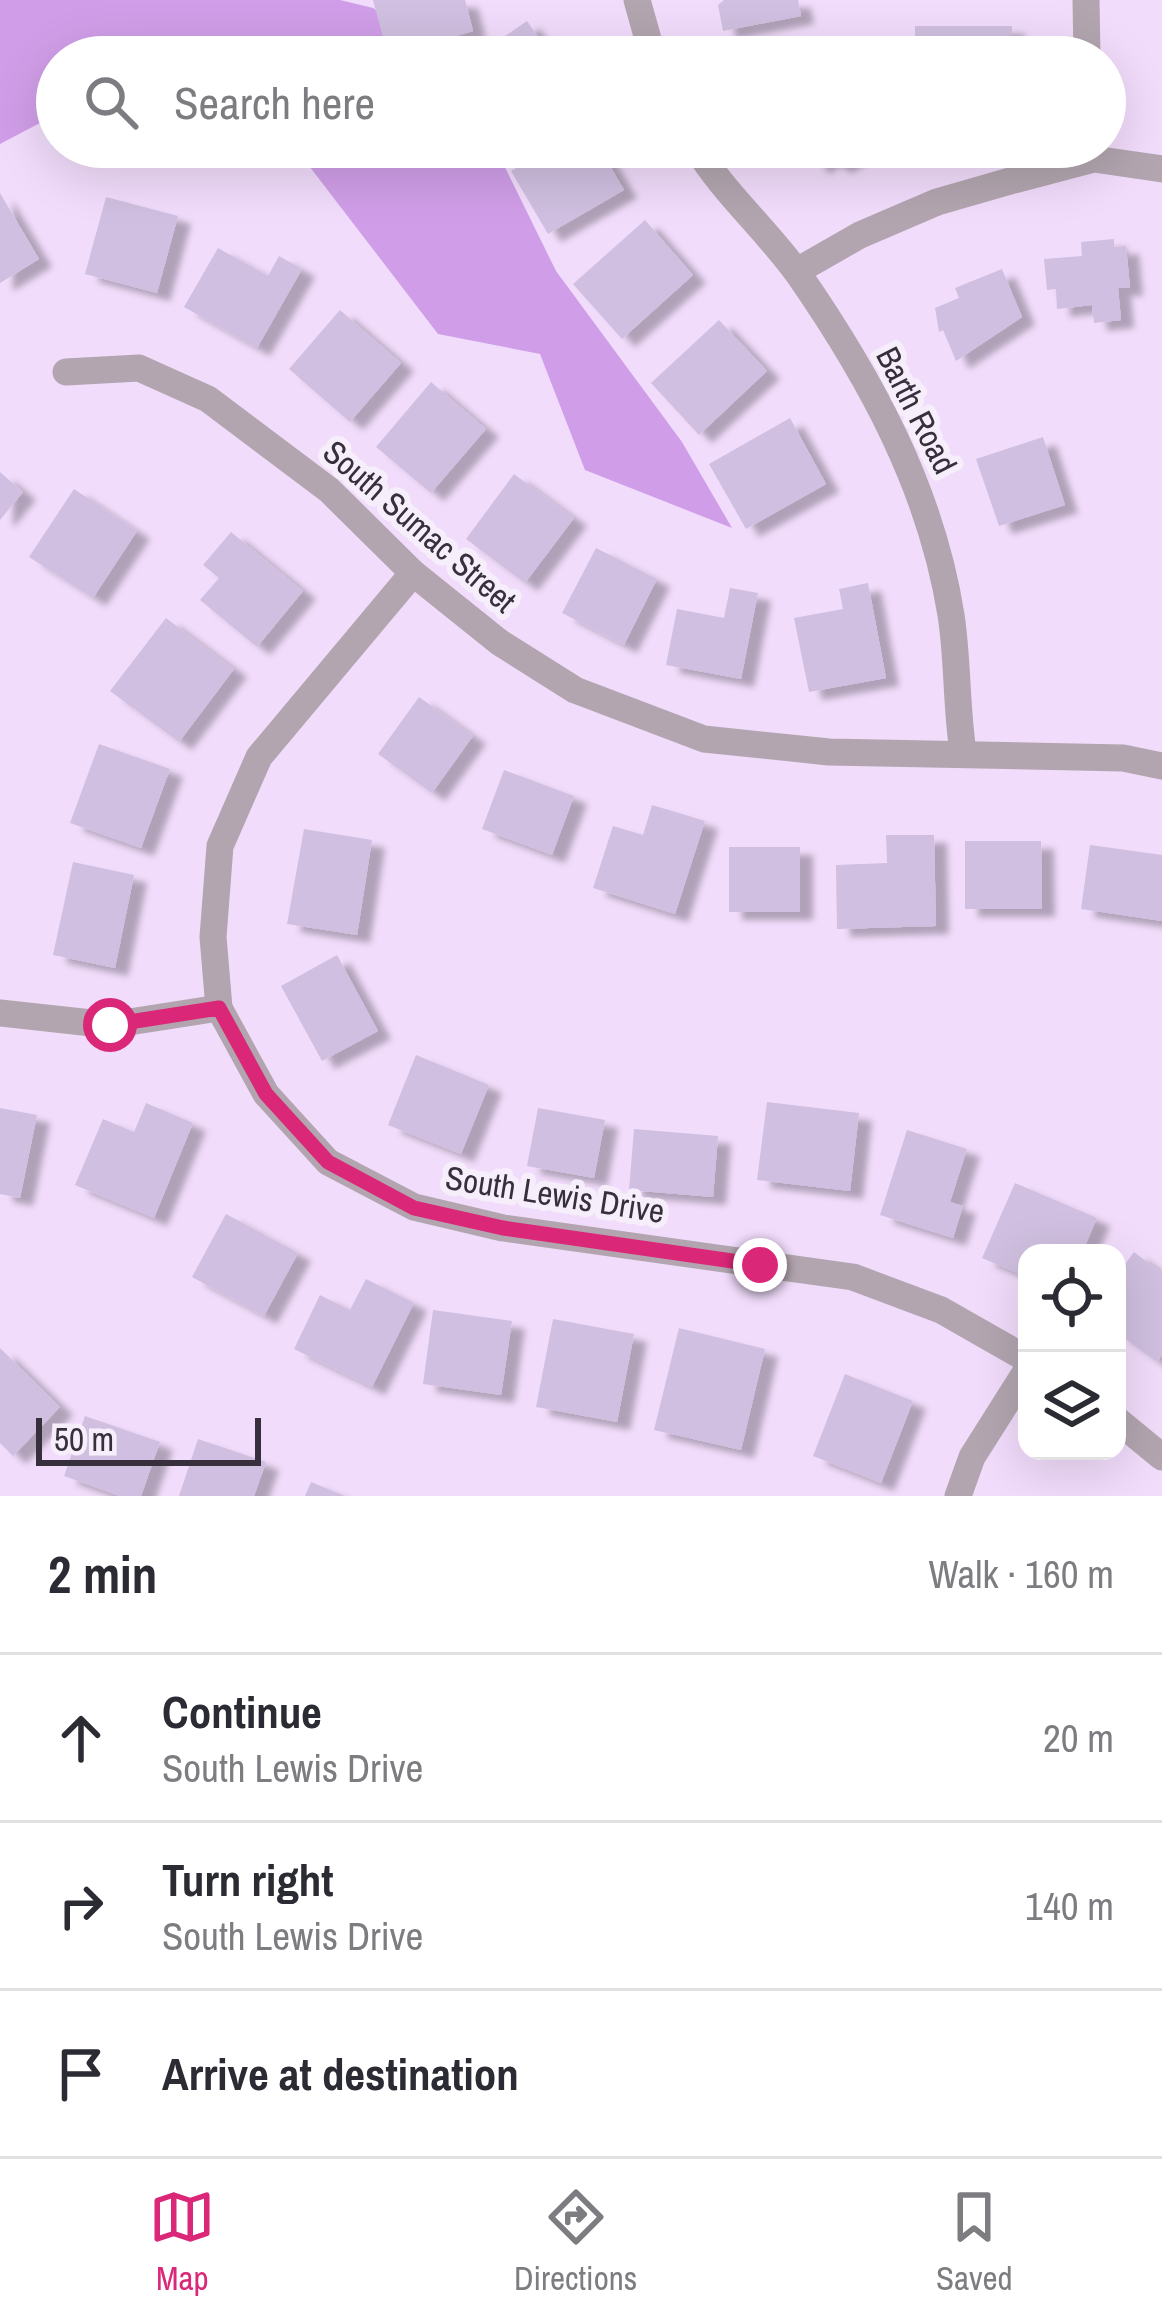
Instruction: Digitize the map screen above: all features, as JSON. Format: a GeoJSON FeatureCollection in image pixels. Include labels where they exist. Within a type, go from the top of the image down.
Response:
{"type":"FeatureCollection","features":[{"type":"Feature","properties":{"kind":"street"},"geometry":{"type":"LineString","coordinates":[[637,0],[646,36]]}},
{"type":"Feature","properties":{"kind":"street"},"geometry":{"type":"LineString","coordinates":[[1086,0],[1087,36]]}},
{"type":"Feature","properties":{"kind":"street"},"geometry":{"type":"LineString","coordinates":[[1126,161],[1162,170]]}},
{"type":"Feature","properties":{"kind":"street","name":"Barth Road"},"geometry":{"type":"LineString","coordinates":[[708,168],[796,271],[871,388],[919,486],[951,616],[963,752]]}},
{"type":"Feature","properties":{"kind":"street"},"geometry":{"type":"LineString","coordinates":[[796,271],[860,235],[937,202],[1046,168]]}},
{"type":"Feature","properties":{"kind":"street","name":"South Sumac Street"},"geometry":{"type":"LineString","coordinates":[[66,372],[139,368],[208,399],[329,490],[413,573],[499,642],[574,690],[704,739],[829,752],[1123,758],[1162,766]]}},
{"type":"Feature","properties":{"kind":"street"},"geometry":{"type":"LineString","coordinates":[[0,1012],[110,1025],[219,1008],[213,937],[220,846],[259,757],[413,573]]}},
{"type":"Feature","properties":{"kind":"street","name":"South Lewis Drive"},"geometry":{"type":"LineString","coordinates":[[219,1008],[266,1094],[328,1162],[414,1208],[503,1228],[853,1277],[941,1310],[1018,1354]]}},
{"type":"Feature","properties":{"kind":"street"},"geometry":{"type":"LineString","coordinates":[[958,1496],[972,1457],[1018,1384]]}},
{"type":"Feature","properties":{"kind":"street"},"geometry":{"type":"LineString","coordinates":[[1126,1427],[1162,1457]]}},
{"type":"Feature","properties":{"kind":"shaded area"},"geometry":{"type":"Polygon","coordinates":[[[0,0],[340,0],[373,8],[411,36],[36,36],[36,125],[0,144],[0,0]]]}},
{"type":"Feature","properties":{"kind":"shaded area"},"geometry":{"type":"Polygon","coordinates":[[[311,168],[505,168],[556,271],[682,442],[732,528],[585,470],[540,354],[438,334],[311,168]]]}},
{"type":"Feature","properties":{"kind":"building"},"geometry":{"type":"Polygon","coordinates":[[[373,0],[465,0],[473,31],[456,36],[383,36],[373,0]]]}},
{"type":"Feature","properties":{"kind":"building"},"geometry":{"type":"Polygon","coordinates":[[[724,0],[798,0],[801,16],[723,31],[718,5],[724,0]]]}},
{"type":"Feature","properties":{"kind":"building"},"geometry":{"type":"Polygon","coordinates":[[[527,21],[537,36],[505,36],[527,21]]]}},
{"type":"Feature","properties":{"kind":"building"},"geometry":{"type":"Polygon","coordinates":[[[915,26],[1012,26],[1012,36],[915,36],[915,26]]]}},
{"type":"Feature","properties":{"kind":"building"},"geometry":{"type":"Polygon","coordinates":[[[611,168],[624,190],[548,234],[511,171],[611,168]]]}},
{"type":"Feature","properties":{"kind":"building"},"geometry":{"type":"Polygon","coordinates":[[[0,193],[39,259],[0,283],[0,193]]]}},
{"type":"Feature","properties":{"kind":"building"},"geometry":{"type":"Polygon","coordinates":[[[106,197],[178,216],[157,293],[85,274],[106,197]]]}},
{"type":"Feature","properties":{"kind":"building"},"geometry":{"type":"Polygon","coordinates":[[[645,220],[693,275],[622,339],[573,284],[645,220]]]}},
{"type":"Feature","properties":{"kind":"building"},"geometry":{"type":"Polygon","coordinates":[[[1114,239],[1114,247],[1126,246],[1130,288],[1118,288],[1121,320],[1094,323],[1092,305],[1057,309],[1056,289],[1047,290],[1044,259],[1082,256],[1081,242],[1114,239]]]}},
{"type":"Feature","properties":{"kind":"building"},"geometry":{"type":"Polygon","coordinates":[[[218,248],[268,276],[279,256],[302,269],[257,348],[184,307],[218,248]]]}},
{"type":"Feature","properties":{"kind":"building"},"geometry":{"type":"Polygon","coordinates":[[[1002,269],[1022,317],[956,361],[943,330],[939,332],[935,308],[959,298],[955,288],[1002,269]]]}},
{"type":"Feature","properties":{"kind":"building"},"geometry":{"type":"Polygon","coordinates":[[[340,310],[401,363],[350,422],[289,369],[340,310]]]}},
{"type":"Feature","properties":{"kind":"building"},"geometry":{"type":"Polygon","coordinates":[[[719,320],[767,371],[699,435],[651,383],[719,320]]]}},
{"type":"Feature","properties":{"kind":"building"},"geometry":{"type":"Polygon","coordinates":[[[431,382],[486,429],[431,493],[376,447],[431,382]]]}},
{"type":"Feature","properties":{"kind":"building"},"geometry":{"type":"Polygon","coordinates":[[[790,418],[826,484],[746,529],[709,464],[790,418]]]}},
{"type":"Feature","properties":{"kind":"building"},"geometry":{"type":"Polygon","coordinates":[[[1043,437],[1065,505],[999,526],[976,459],[1043,437]]]}},
{"type":"Feature","properties":{"kind":"building"},"geometry":{"type":"Polygon","coordinates":[[[0,472],[23,492],[0,520],[0,472]]]}},
{"type":"Feature","properties":{"kind":"building"},"geometry":{"type":"Polygon","coordinates":[[[514,474],[574,518],[525,583],[466,539],[514,474]]]}},
{"type":"Feature","properties":{"kind":"building"},"geometry":{"type":"Polygon","coordinates":[[[74,489],[137,531],[93,598],[29,557],[74,489]]]}},
{"type":"Feature","properties":{"kind":"building"},"geometry":{"type":"Polygon","coordinates":[[[231,532],[303,591],[257,647],[200,600],[219,578],[203,565],[231,532]]]}},
{"type":"Feature","properties":{"kind":"building"},"geometry":{"type":"Polygon","coordinates":[[[596,548],[657,579],[624,645],[562,613],[596,548]]]}},
{"type":"Feature","properties":{"kind":"building"},"geometry":{"type":"Polygon","coordinates":[[[868,583],[886,678],[809,692],[794,618],[843,609],[839,589],[868,583]]]}},
{"type":"Feature","properties":{"kind":"building"},"geometry":{"type":"Polygon","coordinates":[[[730,588],[758,593],[741,679],[666,665],[677,609],[724,618],[730,588]]]}},
{"type":"Feature","properties":{"kind":"building"},"geometry":{"type":"Polygon","coordinates":[[[166,618],[234,669],[179,742],[110,691],[166,618]]]}},
{"type":"Feature","properties":{"kind":"building"},"geometry":{"type":"Polygon","coordinates":[[[419,697],[473,736],[432,793],[378,754],[419,697]]]}},
{"type":"Feature","properties":{"kind":"building"},"geometry":{"type":"Polygon","coordinates":[[[99,744],[170,769],[141,848],[70,823],[99,744]]]}},
{"type":"Feature","properties":{"kind":"building"},"geometry":{"type":"Polygon","coordinates":[[[504,770],[574,796],[552,855],[482,829],[504,770]]]}},
{"type":"Feature","properties":{"kind":"building"},"geometry":{"type":"Polygon","coordinates":[[[652,805],[705,821],[675,914],[593,888],[613,826],[643,835],[652,805]]]}},
{"type":"Feature","properties":{"kind":"building"},"geometry":{"type":"Polygon","coordinates":[[[304,829],[372,840],[357,935],[287,924],[304,829]]]}},
{"type":"Feature","properties":{"kind":"building"},"geometry":{"type":"Polygon","coordinates":[[[886,835],[934,835],[936,926],[837,929],[836,865],[887,863],[886,835]]]}},
{"type":"Feature","properties":{"kind":"building"},"geometry":{"type":"Polygon","coordinates":[[[965,841],[1041,841],[1042,909],[965,909],[965,841]]]}},
{"type":"Feature","properties":{"kind":"building"},"geometry":{"type":"Polygon","coordinates":[[[1090,845],[1162,855],[1162,921],[1081,909],[1090,845]]]}},
{"type":"Feature","properties":{"kind":"building"},"geometry":{"type":"Polygon","coordinates":[[[729,847],[800,847],[800,912],[729,912],[729,847]]]}},
{"type":"Feature","properties":{"kind":"building"},"geometry":{"type":"Polygon","coordinates":[[[73,862],[134,875],[115,968],[53,955],[73,862]]]}},
{"type":"Feature","properties":{"kind":"building"},"geometry":{"type":"Polygon","coordinates":[[[337,955],[378,1031],[322,1061],[281,986],[337,955]]]}},
{"type":"Feature","properties":{"kind":"building"},"geometry":{"type":"Polygon","coordinates":[[[416,1055],[489,1085],[461,1154],[388,1125],[416,1055]]]}},
{"type":"Feature","properties":{"kind":"building"},"geometry":{"type":"Polygon","coordinates":[[[767,1102],[859,1113],[850,1191],[757,1180],[767,1102]]]}},
{"type":"Feature","properties":{"kind":"building"},"geometry":{"type":"Polygon","coordinates":[[[146,1103],[193,1123],[154,1218],[75,1185],[103,1119],[134,1132],[146,1103]]]}},
{"type":"Feature","properties":{"kind":"building"},"geometry":{"type":"Polygon","coordinates":[[[0,1108],[37,1115],[20,1198],[0,1194],[0,1108]]]}},
{"type":"Feature","properties":{"kind":"building"},"geometry":{"type":"Polygon","coordinates":[[[538,1108],[605,1120],[594,1178],[527,1166],[538,1108]]]}},
{"type":"Feature","properties":{"kind":"building"},"geometry":{"type":"Polygon","coordinates":[[[634,1129],[718,1136],[713,1197],[629,1190],[634,1129]]]}},
{"type":"Feature","properties":{"kind":"building"},"geometry":{"type":"Polygon","coordinates":[[[907,1130],[967,1149],[950,1202],[963,1206],[953,1238],[880,1215],[907,1130]]]}},
{"type":"Feature","properties":{"kind":"building"},"geometry":{"type":"Polygon","coordinates":[[[1015,1183],[1097,1218],[1086,1244],[1018,1244],[1018,1273],[982,1258],[1015,1183]]]}},
{"type":"Feature","properties":{"kind":"building"},"geometry":{"type":"Polygon","coordinates":[[[226,1214],[298,1253],[264,1316],[192,1277],[226,1214]]]}},
{"type":"Feature","properties":{"kind":"building"},"geometry":{"type":"Polygon","coordinates":[[[1134,1252],[1162,1273],[1162,1355],[1157,1362],[1126,1340],[1126,1263],[1134,1252]]]}},
{"type":"Feature","properties":{"kind":"building"},"geometry":{"type":"Polygon","coordinates":[[[366,1279],[414,1303],[372,1387],[294,1349],[320,1295],[350,1310],[366,1279]]]}},
{"type":"Feature","properties":{"kind":"building"},"geometry":{"type":"Polygon","coordinates":[[[433,1310],[512,1321],[501,1395],[423,1384],[433,1310]]]}},
{"type":"Feature","properties":{"kind":"building"},"geometry":{"type":"Polygon","coordinates":[[[553,1319],[634,1334],[617,1422],[536,1407],[553,1319]]]}},
{"type":"Feature","properties":{"kind":"building"},"geometry":{"type":"Polygon","coordinates":[[[679,1328],[765,1349],[741,1450],[654,1430],[679,1328]]]}},
{"type":"Feature","properties":{"kind":"building"},"geometry":{"type":"Polygon","coordinates":[[[0,1348],[60,1407],[13,1456],[0,1443],[0,1348]]]}},
{"type":"Feature","properties":{"kind":"building"},"geometry":{"type":"Polygon","coordinates":[[[845,1374],[913,1401],[881,1483],[813,1456],[845,1374]]]}},
{"type":"Feature","properties":{"kind":"building"},"geometry":{"type":"Polygon","coordinates":[[[85,1416],[160,1442],[141,1496],[120,1496],[64,1476],[85,1416]]]}},
{"type":"Feature","properties":{"kind":"building"},"geometry":{"type":"Polygon","coordinates":[[[198,1439],[266,1462],[254,1496],[179,1496],[198,1439]]]}},
{"type":"Feature","properties":{"kind":"building"},"geometry":{"type":"Polygon","coordinates":[[[311,1482],[345,1496],[305,1496],[311,1482]]]}},
{"type":"Feature","properties":{"kind":"route"},"geometry":{"type":"LineString","coordinates":[[110,1025],[219,1008],[266,1094],[328,1162],[414,1208],[503,1228],[760,1265]]}}]}
